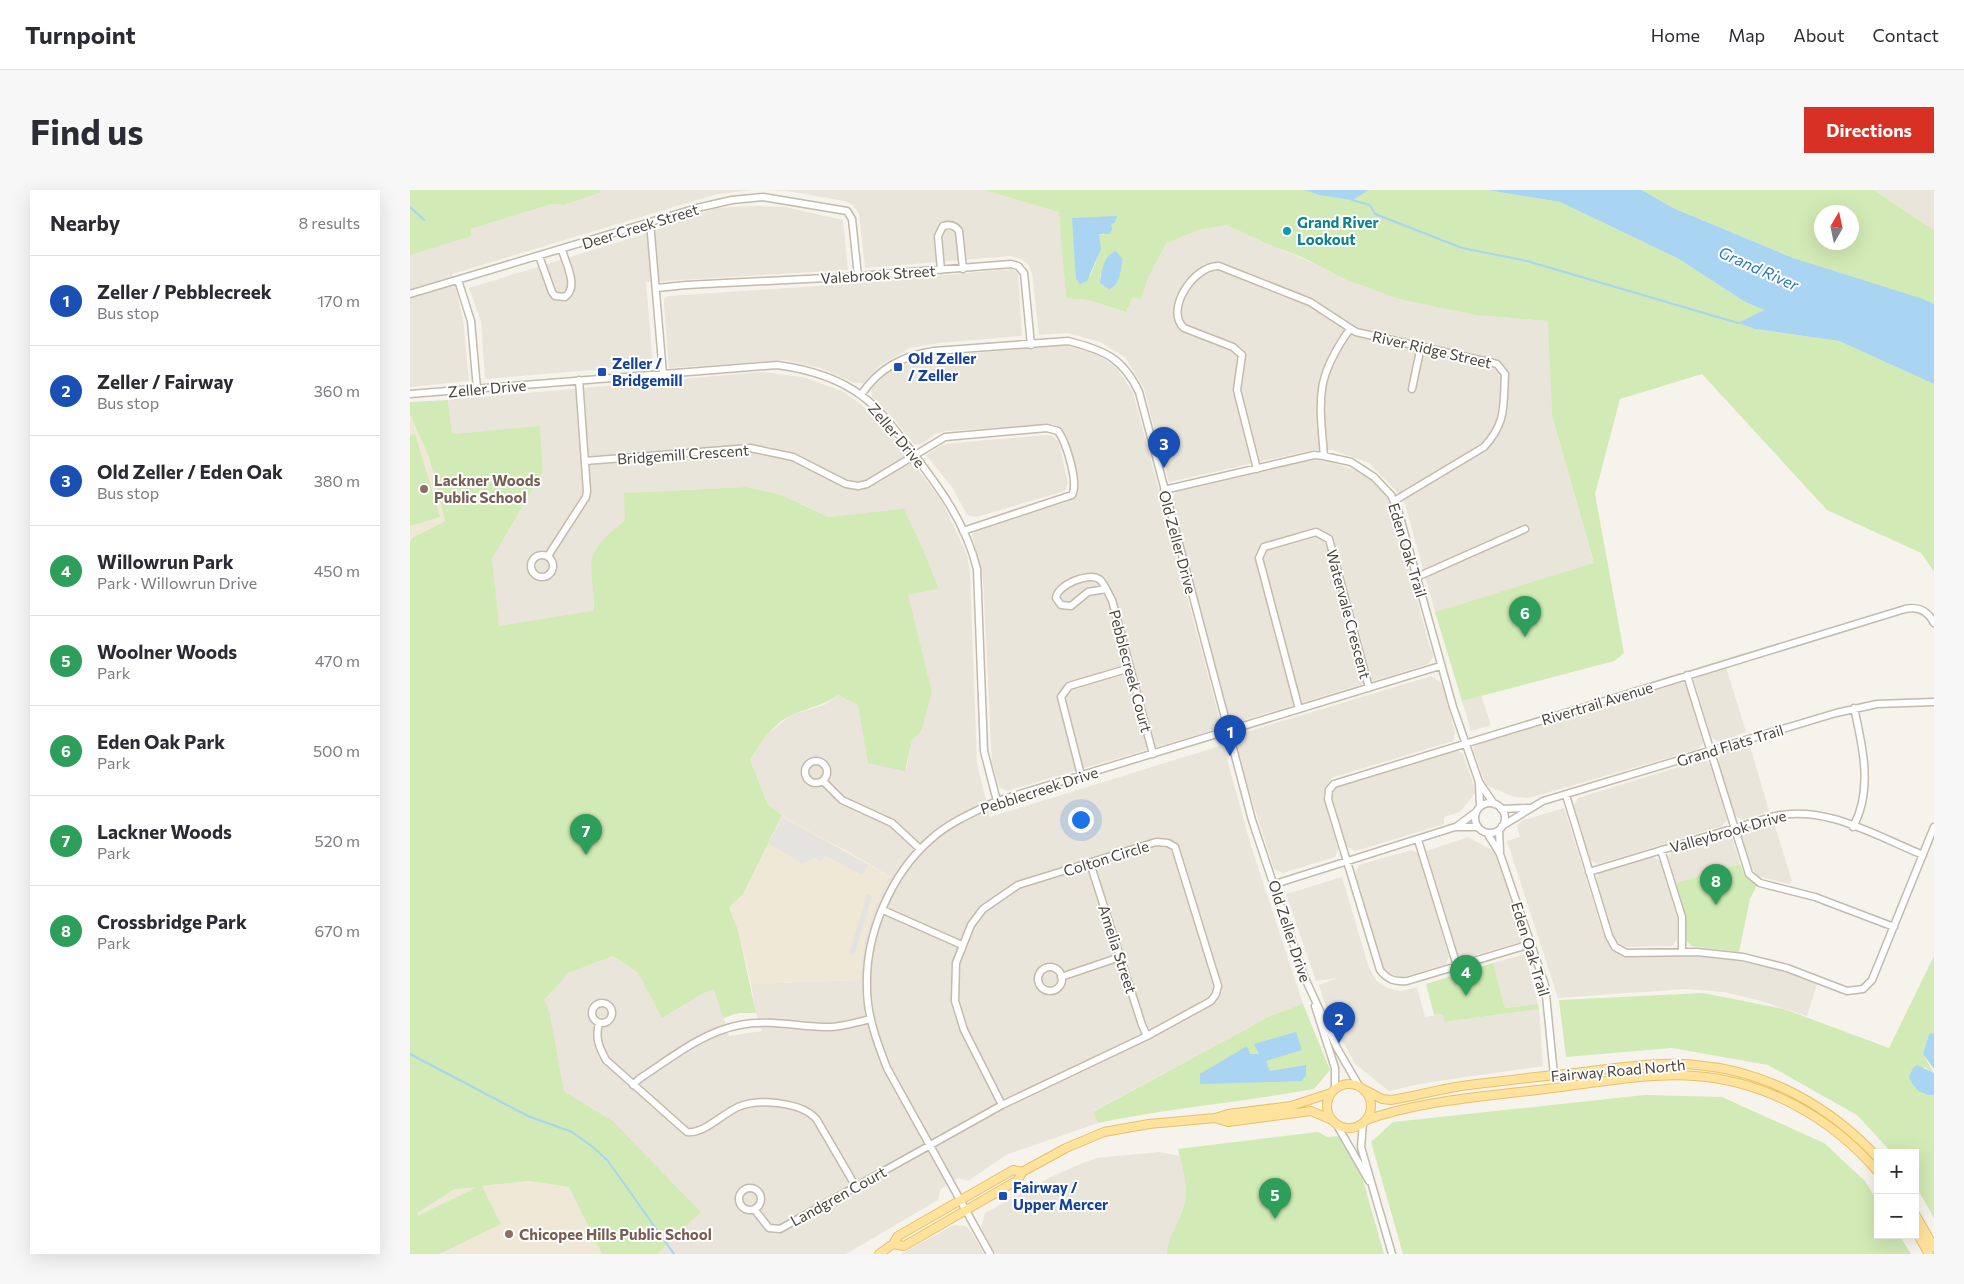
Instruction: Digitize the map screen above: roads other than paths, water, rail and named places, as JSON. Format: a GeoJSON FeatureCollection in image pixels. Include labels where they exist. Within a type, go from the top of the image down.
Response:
{"type":"FeatureCollection","features":[{"type":"Feature","properties":{"kind":"main road","name":"Fairway Road North"},"geometry":{"type":"LineString","coordinates":[[1362,1088],[1382,1099],[1391,1100],[1468,1085],[1554,1075],[1655,1064],[1696,1065],[1732,1070],[1769,1081],[1811,1102],[1851,1131],[1874,1154]]}},
{"type":"Feature","properties":{"kind":"main road","name":"Fairway Road North"},"geometry":{"type":"LineString","coordinates":[[1365,1121],[1400,1110],[1475,1097],[1655,1077],[1695,1076],[1731,1082],[1766,1092],[1794,1105],[1820,1119],[1846,1140],[1874,1168]]}},
{"type":"Feature","properties":{"kind":"main road"},"geometry":{"type":"LineString","coordinates":[[879,1254],[893,1244],[898,1236],[1018,1180],[1022,1172],[1066,1148],[1104,1132],[1149,1124],[1215,1118],[1228,1114],[1298,1104],[1350,1084],[1362,1088],[1371,1104],[1365,1121],[1351,1128],[1311,1111],[1228,1122],[1215,1118]]}},
{"type":"Feature","properties":{"kind":"main road"},"geometry":{"type":"LineString","coordinates":[[1333,1091],[1327,1104],[1335,1122]]}},
{"type":"Feature","properties":{"kind":"main road"},"geometry":{"type":"LineString","coordinates":[[893,1244],[904,1246],[1013,1170],[1022,1172]]}},
{"type":"Feature","properties":{"kind":"main road"},"geometry":{"type":"LineString","coordinates":[[1919,1221],[1934,1247]]}},
{"type":"Feature","properties":{"kind":"main road"},"geometry":{"type":"LineString","coordinates":[[1919,1237],[1929,1254]]}},
{"type":"Feature","properties":{"kind":"street","name":"Deer Creek Street"},"geometry":{"type":"LineString","coordinates":[[410,294],[562,250],[650,222],[720,202],[744,198],[779,198],[844,210],[852,219],[858,276]]}},
{"type":"Feature","properties":{"kind":"street"},"geometry":{"type":"LineString","coordinates":[[650,222],[663,374]]}},
{"type":"Feature","properties":{"kind":"street"},"geometry":{"type":"LineString","coordinates":[[941,270],[939,232],[943,226],[949,225],[959,231],[963,269]]}},
{"type":"Feature","properties":{"kind":"street"},"geometry":{"type":"LineString","coordinates":[[539,256],[552,292],[555,296],[565,297],[572,290],[572,283],[562,250]]}},
{"type":"Feature","properties":{"kind":"street","name":"Valebrook Street"},"geometry":{"type":"LineString","coordinates":[[657,288],[963,269],[1011,264],[1022,270],[1031,345]]}},
{"type":"Feature","properties":{"kind":"street"},"geometry":{"type":"LineString","coordinates":[[1256,469],[1237,390],[1242,355],[1233,347],[1190,332],[1179,324],[1177,317],[1180,302],[1191,280],[1205,268],[1219,266],[1310,302],[1350,329],[1331,357],[1321,384],[1324,456]]}},
{"type":"Feature","properties":{"kind":"street"},"geometry":{"type":"LineString","coordinates":[[458,280],[471,321],[477,389]]}},
{"type":"Feature","properties":{"kind":"street","name":"River Ridge Street"},"geometry":{"type":"LineString","coordinates":[[1350,329],[1497,364],[1503,368],[1505,374],[1502,422],[1495,435],[1484,447],[1394,501]]}},
{"type":"Feature","properties":{"kind":"street","name":"Old Zeller Drive"},"geometry":{"type":"LineString","coordinates":[[861,395],[885,368],[913,354],[1068,341],[1090,346],[1110,355],[1130,374],[1139,392],[1252,820],[1275,884],[1304,976],[1342,1059],[1362,1088]]}},
{"type":"Feature","properties":{"kind":"street"},"geometry":{"type":"LineString","coordinates":[[1412,389],[1421,346]]}},
{"type":"Feature","properties":{"kind":"street","name":"Zeller Drive"},"geometry":{"type":"LineString","coordinates":[[410,394],[777,365],[817,373],[861,395],[883,415],[942,490],[964,532],[977,569],[984,751],[997,801]]}},
{"type":"Feature","properties":{"kind":"street"},"geometry":{"type":"LineString","coordinates":[[548,556],[586,497],[579,380]]}},
{"type":"Feature","properties":{"kind":"street"},"geometry":{"type":"LineString","coordinates":[[915,455],[939,439],[952,436],[1047,428],[1058,430],[1063,438],[1075,485],[1072,495],[964,532]]}},
{"type":"Feature","properties":{"kind":"street","name":"Bridgemill Crescent"},"geometry":{"type":"LineString","coordinates":[[585,461],[750,448],[793,457],[846,484],[858,486],[867,484],[915,455]]}},
{"type":"Feature","properties":{"kind":"street","name":"Eden Oak Trail"},"geometry":{"type":"LineString","coordinates":[[1164,490],[1314,455],[1351,462],[1374,477],[1394,501],[1417,576],[1440,666],[1465,743],[1479,782],[1494,804]]}},
{"type":"Feature","properties":{"kind":"street"},"geometry":{"type":"LineString","coordinates":[[1417,576],[1525,529]]}},
{"type":"Feature","properties":{"kind":"street","name":"Watervale Crescent"},"geometry":{"type":"LineString","coordinates":[[1299,709],[1259,558],[1264,547],[1271,543],[1316,532],[1329,539],[1369,688]]}},
{"type":"Feature","properties":{"kind":"street"},"geometry":{"type":"LineString","coordinates":[[1095,577],[1100,580],[1106,589],[1088,592],[1071,606],[1061,605],[1056,598],[1056,592],[1063,585],[1083,579],[1095,577]]}},
{"type":"Feature","properties":{"kind":"street","name":"Pebblecreek Court"},"geometry":{"type":"LineString","coordinates":[[1106,589],[1112,600],[1153,754]]}},
{"type":"Feature","properties":{"kind":"street","name":"Rivertrail Avenue"},"geometry":{"type":"LineString","coordinates":[[1347,862],[1328,799],[1328,790],[1334,784],[1909,608],[1924,611],[1934,623]]}},
{"type":"Feature","properties":{"kind":"street","name":"Pebblecreek Drive"},"geometry":{"type":"LineString","coordinates":[[990,1254],[887,1068],[870,1019],[866,987],[875,928],[898,877],[920,849],[948,826],[997,801],[1440,666]]}},
{"type":"Feature","properties":{"kind":"street"},"geometry":{"type":"LineString","coordinates":[[1081,775],[1060,697],[1068,686],[1130,668]]}},
{"type":"Feature","properties":{"kind":"street"},"geometry":{"type":"LineString","coordinates":[[1688,675],[1747,871],[1757,881],[1830,901],[1894,927]]}},
{"type":"Feature","properties":{"kind":"street","name":"Grand Flats Trail"},"geometry":{"type":"LineString","coordinates":[[1501,828],[1529,808],[1543,801],[1854,708],[1886,703],[1934,702]]}},
{"type":"Feature","properties":{"kind":"street"},"geometry":{"type":"LineString","coordinates":[[1853,827],[1861,810],[1864,786],[1863,744],[1854,708]]}},
{"type":"Feature","properties":{"kind":"street"},"geometry":{"type":"LineString","coordinates":[[823,781],[842,800],[892,823],[920,849]]}},
{"type":"Feature","properties":{"kind":"street","name":"Eden Oak Trail"},"geometry":{"type":"LineString","coordinates":[[1478,809],[1479,782]]}},
{"type":"Feature","properties":{"kind":"street"},"geometry":{"type":"LineString","coordinates":[[1566,795],[1609,936],[1615,947],[1630,953],[1682,951],[1712,953],[1758,961],[1802,973],[1843,990],[1855,991],[1863,989],[1872,980],[1934,827]]}},
{"type":"Feature","properties":{"kind":"street"},"geometry":{"type":"LineString","coordinates":[[1275,884],[1454,827],[1478,809],[1489,804],[1494,804],[1501,809],[1505,817],[1501,828],[1487,833],[1478,827],[1475,820],[1478,809]]}},
{"type":"Feature","properties":{"kind":"street","name":"Grand Flats Trail"},"geometry":{"type":"LineString","coordinates":[[1501,809],[1529,808]]}},
{"type":"Feature","properties":{"kind":"street","name":"Valleybrook Drive"},"geometry":{"type":"LineString","coordinates":[[1589,872],[1779,814],[1795,813],[1819,815],[1923,855]]}},
{"type":"Feature","properties":{"kind":"street"},"geometry":{"type":"LineString","coordinates":[[1454,827],[1478,827]]}},
{"type":"Feature","properties":{"kind":"street","name":"Eden Oak Trail"},"geometry":{"type":"LineString","coordinates":[[1500,854],[1501,828]]}},
{"type":"Feature","properties":{"kind":"street","name":"Eden Oak Trail"},"geometry":{"type":"LineString","coordinates":[[1487,833],[1500,854],[1545,985],[1554,1075]]}},
{"type":"Feature","properties":{"kind":"street"},"geometry":{"type":"LineString","coordinates":[[1418,840],[1457,966]]}},
{"type":"Feature","properties":{"kind":"street","name":"Colton Circle"},"geometry":{"type":"LineString","coordinates":[[928,1145],[1002,1105],[1147,1036],[1211,1001],[1216,994],[1218,986],[1174,847],[1168,843],[1156,842],[1018,885],[983,909],[971,925],[962,945],[954,978],[955,1001],[959,1016],[1002,1105]]}},
{"type":"Feature","properties":{"kind":"street"},"geometry":{"type":"LineString","coordinates":[[1662,850],[1682,916],[1682,951]]}},
{"type":"Feature","properties":{"kind":"street"},"geometry":{"type":"LineString","coordinates":[[1347,862],[1380,970],[1392,980],[1407,981],[1531,944]]}},
{"type":"Feature","properties":{"kind":"street","name":"Amelia Street"},"geometry":{"type":"LineString","coordinates":[[1090,863],[1147,1036]]}},
{"type":"Feature","properties":{"kind":"street"},"geometry":{"type":"LineString","coordinates":[[883,910],[962,945]]}},
{"type":"Feature","properties":{"kind":"street"},"geometry":{"type":"LineString","coordinates":[[1061,977],[1120,957]]}},
{"type":"Feature","properties":{"kind":"street","name":"Old Zeller Drive"},"geometry":{"type":"LineString","coordinates":[[1311,992],[1335,1068],[1333,1091]]}},
{"type":"Feature","properties":{"kind":"street"},"geometry":{"type":"LineString","coordinates":[[633,1085],[639,1079],[705,1036],[723,1028],[742,1024],[762,1023],[831,1027],[870,1019]]}},
{"type":"Feature","properties":{"kind":"street"},"geometry":{"type":"LineString","coordinates":[[599,1023],[596,1034],[599,1048],[613,1068],[687,1132],[693,1132],[729,1111],[746,1104],[795,1106],[805,1110],[817,1120],[856,1187]]}},
{"type":"Feature","properties":{"kind":"street"},"geometry":{"type":"LineString","coordinates":[[1365,1121],[1361,1147],[1392,1254]]}},
{"type":"Feature","properties":{"kind":"street"},"geometry":{"type":"LineString","coordinates":[[1335,1122],[1372,1186]]}},
{"type":"Feature","properties":{"kind":"street","name":"Landgren Court"},"geometry":{"type":"LineString","coordinates":[[754,1209],[769,1228],[780,1229],[928,1145]]}},
{"type":"Feature","properties":{"kind":"water"},"geometry":{"type":"Polygon","coordinates":[[[1304,190],[1369,190],[1352,200],[1319,195],[1304,190]]]}},
{"type":"Feature","properties":{"kind":"water","name":"Grand River"},"geometry":{"type":"Polygon","coordinates":[[[1487,190],[1642,190],[1673,208],[1793,258],[1923,299],[1934,304],[1934,384],[1839,341],[1755,329],[1738,323],[1764,310],[1745,302],[1679,259],[1560,202],[1487,190]]]}},
{"type":"Feature","properties":{"kind":"water"},"geometry":{"type":"Polygon","coordinates":[[[1117,216],[1115,222],[1111,224],[1112,230],[1109,234],[1099,234],[1101,249],[1087,281],[1080,284],[1076,279],[1072,218],[1117,216]]]}},
{"type":"Feature","properties":{"kind":"water"},"geometry":{"type":"Polygon","coordinates":[[[1116,251],[1123,260],[1118,281],[1109,289],[1100,283],[1101,274],[1106,260],[1116,251]]]}},
{"type":"Feature","properties":{"kind":"water"},"geometry":{"type":"Polygon","coordinates":[[[1296,1032],[1302,1050],[1266,1061],[1270,1071],[1306,1065],[1306,1075],[1302,1081],[1200,1084],[1200,1074],[1247,1046],[1250,1054],[1259,1054],[1254,1044],[1296,1032]]]}},
{"type":"Feature","properties":{"kind":"water"},"geometry":{"type":"Polygon","coordinates":[[[1934,1033],[1934,1069],[1923,1054],[1929,1034],[1934,1033]]]}},
{"type":"Feature","properties":{"kind":"water"},"geometry":{"type":"Polygon","coordinates":[[[1917,1065],[1934,1073],[1934,1095],[1921,1093],[1911,1081],[1909,1077],[1913,1068],[1917,1065]]]}},
{"type":"Feature","properties":{"kind":"waterway"},"geometry":{"type":"LineString","coordinates":[[1352,200],[1370,205],[1375,214],[1462,248],[1527,261],[1738,323]]}},
{"type":"Feature","properties":{"kind":"waterway"},"geometry":{"type":"LineString","coordinates":[[410,207],[424,220]]}},
{"type":"Feature","properties":{"kind":"waterway"},"geometry":{"type":"LineString","coordinates":[[410,1054],[528,1116],[572,1132],[593,1147],[608,1161],[674,1254]]}},
{"type":"Feature","properties":{"kind":"place","name":"Grand River Lookout"},"geometry":{"type":"Point","coordinates":[1287,231]}},
{"type":"Feature","properties":{"kind":"place","name":"Old Zeller / Zeller"},"geometry":{"type":"Point","coordinates":[898,367]}},
{"type":"Feature","properties":{"kind":"place","name":"Zeller / Bridgemill"},"geometry":{"type":"Point","coordinates":[602,372]}},
{"type":"Feature","properties":{"kind":"place","name":"Old Zeller / Eden Oak"},"geometry":{"type":"Point","coordinates":[1164,468]}},
{"type":"Feature","properties":{"kind":"place","name":"Lackner Woods Public School"},"geometry":{"type":"Point","coordinates":[424,489]}},
{"type":"Feature","properties":{"kind":"place","name":"Eden Oak Park"},"geometry":{"type":"Point","coordinates":[1525,637]}},
{"type":"Feature","properties":{"kind":"place","name":"Zeller / Pebblecreek"},"geometry":{"type":"Point","coordinates":[1230,756]}},
{"type":"Feature","properties":{"kind":"place","name":"Lackner Woods"},"geometry":{"type":"Point","coordinates":[586,855]}},
{"type":"Feature","properties":{"kind":"place","name":"Crossbridge Park"},"geometry":{"type":"Point","coordinates":[1716,905]}},
{"type":"Feature","properties":{"kind":"place","name":"Willowrun Park"},"geometry":{"type":"Point","coordinates":[1466,996]}},
{"type":"Feature","properties":{"kind":"place","name":"Zeller / Fairway"},"geometry":{"type":"Point","coordinates":[1339,1043]}},
{"type":"Feature","properties":{"kind":"place","name":"Fairway / Upper Mercer"},"geometry":{"type":"Point","coordinates":[1003,1196]}},
{"type":"Feature","properties":{"kind":"place","name":"Woolner Woods"},"geometry":{"type":"Point","coordinates":[1275,1219]}},
{"type":"Feature","properties":{"kind":"place","name":"Chicopee Hills Public School"},"geometry":{"type":"Point","coordinates":[509,1234]}}]}
